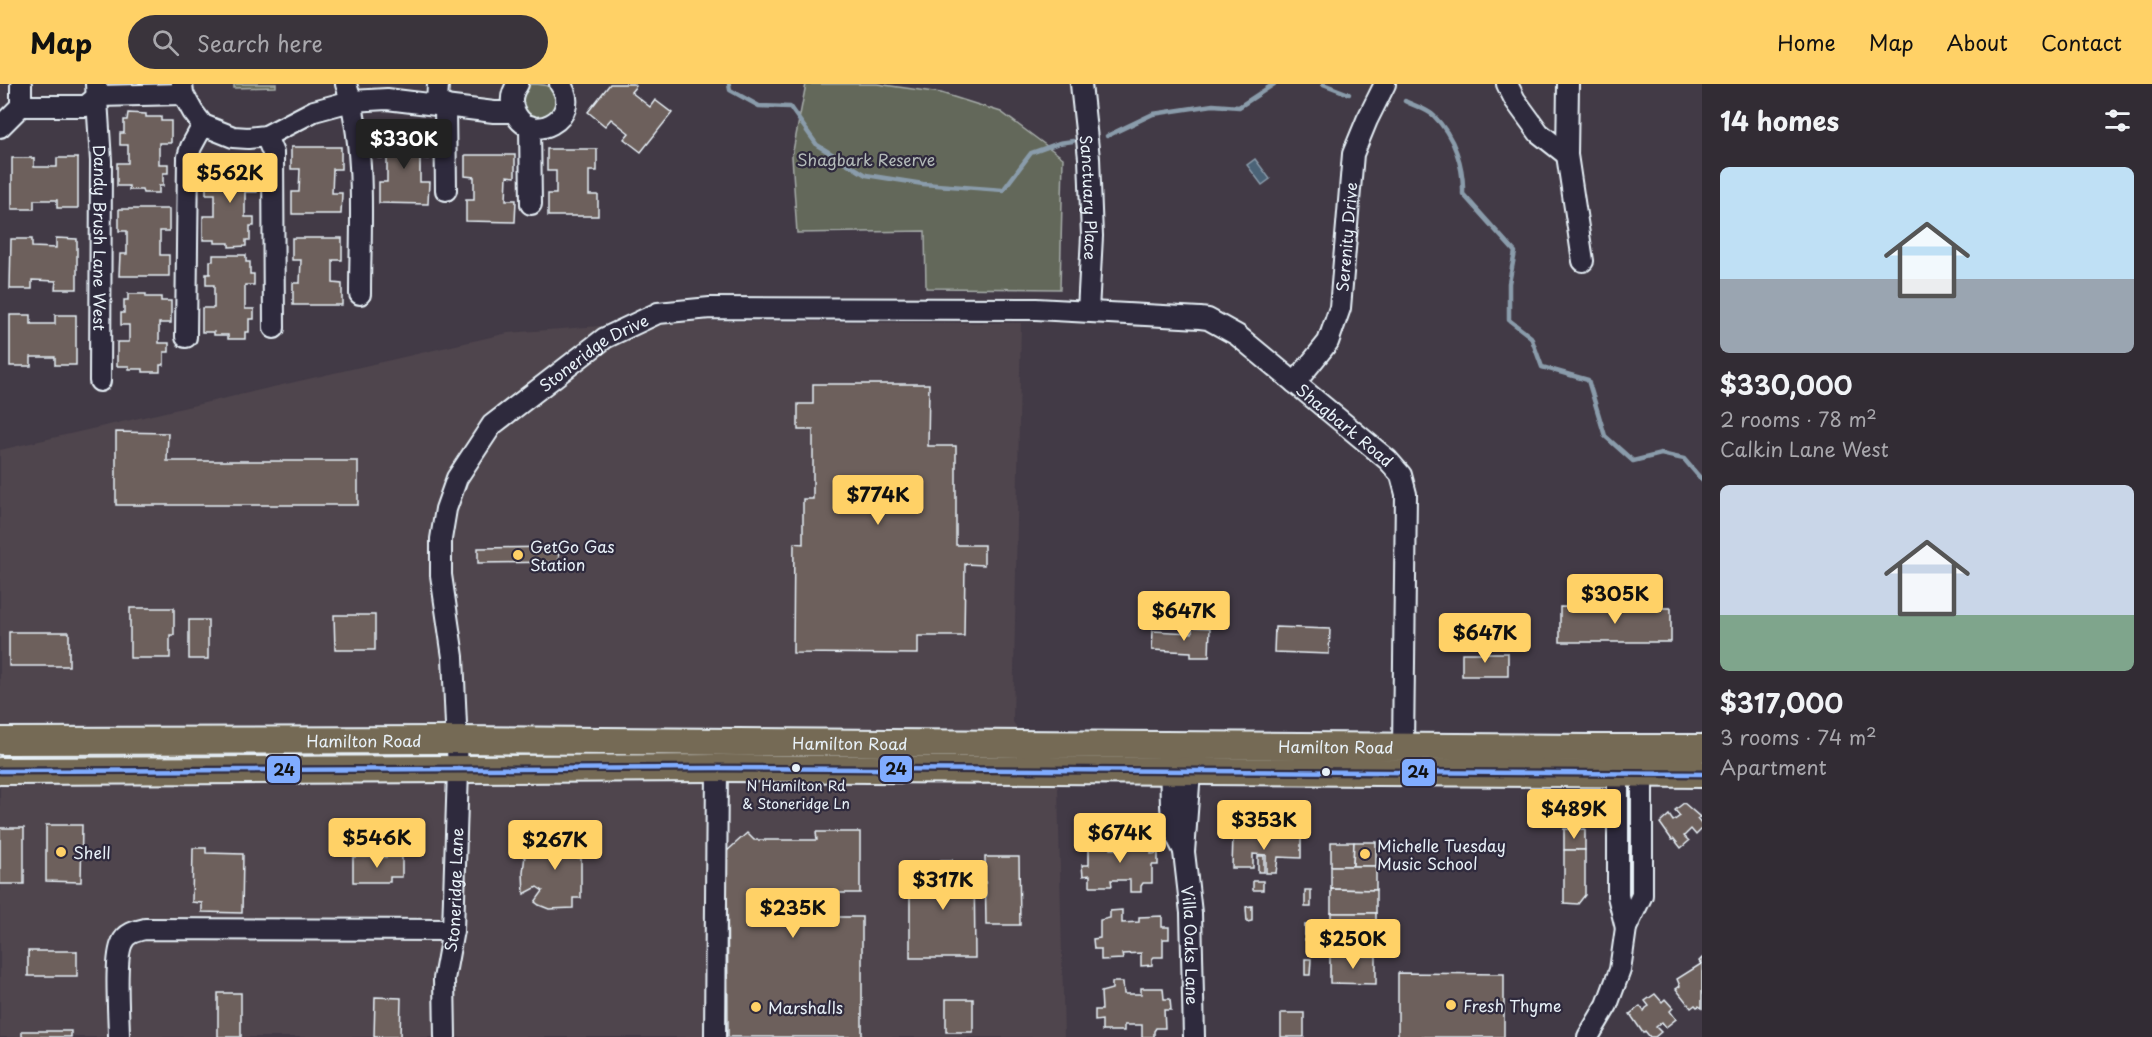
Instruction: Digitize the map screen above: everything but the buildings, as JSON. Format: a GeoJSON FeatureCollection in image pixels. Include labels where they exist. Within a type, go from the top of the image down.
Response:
{"type":"FeatureCollection","features":[{"type":"Feature","properties":{"kind":"main road","name":"Hamilton Road"},"geometry":{"type":"LineString","coordinates":[[0,741],[457,740],[1702,747]]}},
{"type":"Feature","properties":{"kind":"main road","name":"Hamilton Road"},"geometry":{"type":"LineString","coordinates":[[0,771],[717,768],[1702,774]]}},
{"type":"Feature","properties":{"kind":"street"},"geometry":{"type":"LineString","coordinates":[[21,84],[21,106]]}},
{"type":"Feature","properties":{"kind":"street"},"geometry":{"type":"LineString","coordinates":[[438,84],[446,190]]}},
{"type":"Feature","properties":{"kind":"street"},"geometry":{"type":"LineString","coordinates":[[518,84],[512,95],[514,112],[520,120],[530,126],[544,128],[559,119],[566,104],[560,84]]}},
{"type":"Feature","properties":{"kind":"street","name":"Sanctuary Place"},"geometry":{"type":"LineString","coordinates":[[1081,84],[1089,158],[1092,225],[1088,311]]}},
{"type":"Feature","properties":{"kind":"street","name":"Serenity Drive"},"geometry":{"type":"LineString","coordinates":[[1295,383],[1328,342],[1340,308],[1353,154],[1385,84]]}},
{"type":"Feature","properties":{"kind":"street"},"geometry":{"type":"LineString","coordinates":[[1507,84],[1515,100],[1539,133],[1567,155]]}},
{"type":"Feature","properties":{"kind":"street"},"geometry":{"type":"LineString","coordinates":[[1568,84],[1567,155],[1583,261]]}},
{"type":"Feature","properties":{"kind":"street"},"geometry":{"type":"LineString","coordinates":[[0,128],[8,117],[21,106],[86,106],[93,88],[182,89],[193,112],[203,125],[233,137],[248,138],[266,136],[348,92],[494,112],[514,112]]}},
{"type":"Feature","properties":{"kind":"street","name":"Dandy Brush Lane West"},"geometry":{"type":"LineString","coordinates":[[93,88],[101,161],[100,381]]}},
{"type":"Feature","properties":{"kind":"street"},"geometry":{"type":"LineString","coordinates":[[348,92],[357,127],[360,294]]}},
{"type":"Feature","properties":{"kind":"street"},"geometry":{"type":"LineString","coordinates":[[186,337],[188,157],[203,125]]}},
{"type":"Feature","properties":{"kind":"street"},"geometry":{"type":"LineString","coordinates":[[530,126],[531,204]]}},
{"type":"Feature","properties":{"kind":"street"},"geometry":{"type":"LineString","coordinates":[[266,136],[273,153],[273,328]]}},
{"type":"Feature","properties":{"kind":"street","name":"Stoneridge Drive"},"geometry":{"type":"LineString","coordinates":[[457,740],[453,657],[442,586],[441,539],[446,509],[453,488],[457,478],[492,425],[605,338],[658,313],[710,308],[1036,309]]}},
{"type":"Feature","properties":{"kind":"street","name":"Shagbark Road"},"geometry":{"type":"LineString","coordinates":[[1036,309],[1208,319],[1237,335],[1388,460],[1401,475],[1406,494],[1403,747]]}},
{"type":"Feature","properties":{"kind":"street","name":"Stoneridge Lane"},"geometry":{"type":"LineString","coordinates":[[445,1037],[444,979],[453,930],[457,740]]}},
{"type":"Feature","properties":{"kind":"street","name":"Villa Oaks Lane"},"geometry":{"type":"LineString","coordinates":[[1181,745],[1181,771],[1172,823],[1175,837],[1184,852],[1191,913],[1194,1037]]}},
{"type":"Feature","properties":{"kind":"street"},"geometry":{"type":"LineString","coordinates":[[1588,1037],[1607,1005],[1620,970],[1626,928],[1618,896],[1630,775],[1629,748]]}},
{"type":"Feature","properties":{"kind":"street"},"geometry":{"type":"LineString","coordinates":[[715,1037],[717,768]]}},
{"type":"Feature","properties":{"kind":"street"},"geometry":{"type":"LineString","coordinates":[[119,1037],[118,972],[122,943],[130,933],[145,929],[453,930]]}},
{"type":"Feature","properties":{"kind":"shaded area"},"geometry":{"type":"Polygon","coordinates":[[[666,321],[1021,323],[1013,722],[1058,787],[1064,1037],[0,1037],[0,450],[508,333],[666,321]]]}},
{"type":"Feature","properties":{"kind":"green space"},"geometry":{"type":"Polygon","coordinates":[[[234,84],[276,84],[276,87],[234,88],[234,84]]]}},
{"type":"Feature","properties":{"kind":"green space"},"geometry":{"type":"Polygon","coordinates":[[[530,84],[548,86],[556,95],[557,109],[542,120],[525,115],[520,97],[530,84]]]}},
{"type":"Feature","properties":{"kind":"green space","name":"Shagbark Reserve"},"geometry":{"type":"Polygon","coordinates":[[[806,84],[877,84],[941,93],[1001,112],[1063,158],[1060,289],[926,288],[925,231],[797,233],[792,156],[806,84]]]}},
{"type":"Feature","properties":{"kind":"water"},"geometry":{"type":"Polygon","coordinates":[[[1255,159],[1270,179],[1262,185],[1247,165],[1255,159]]]}},
{"type":"Feature","properties":{"kind":"waterway"},"geometry":{"type":"LineString","coordinates":[[729,84],[730,90],[759,106],[790,107],[817,145],[866,175],[923,184],[1003,190],[1031,153],[1059,143],[1073,141]]}},
{"type":"Feature","properties":{"kind":"waterway"},"geometry":{"type":"LineString","coordinates":[[1107,136],[1153,114],[1213,105],[1239,107],[1274,84]]}},
{"type":"Feature","properties":{"kind":"waterway"},"geometry":{"type":"LineString","coordinates":[[1323,84],[1349,94]]}},
{"type":"Feature","properties":{"kind":"waterway"},"geometry":{"type":"LineString","coordinates":[[1405,101],[1428,111],[1441,124],[1460,162],[1463,194],[1515,252],[1509,283],[1509,320],[1531,337],[1542,367],[1588,380],[1605,436],[1633,461],[1661,454],[1684,459],[1702,480]]}},
{"type":"Feature","properties":{"kind":"transit line","name":"24"},"geometry":{"type":"LineString","coordinates":[[0,771],[717,768],[1702,774]]}},
{"type":"Feature","properties":{"kind":"place","name":"GetGo Gas Station"},"geometry":{"type":"Point","coordinates":[518,555]}},
{"type":"Feature","properties":{"kind":"place","name":"N Hamilton Rd & Stoneridge Ln"},"geometry":{"type":"Point","coordinates":[796,768]}},
{"type":"Feature","properties":{"kind":"place","name":"Shell"},"geometry":{"type":"Point","coordinates":[61,852]}},
{"type":"Feature","properties":{"kind":"place","name":"Michelle Tuesday Music School"},"geometry":{"type":"Point","coordinates":[1365,854]}},
{"type":"Feature","properties":{"kind":"place","name":"Fresh Thyme"},"geometry":{"type":"Point","coordinates":[1451,1005]}},
{"type":"Feature","properties":{"kind":"place","name":"Marshalls"},"geometry":{"type":"Point","coordinates":[756,1007]}}]}
